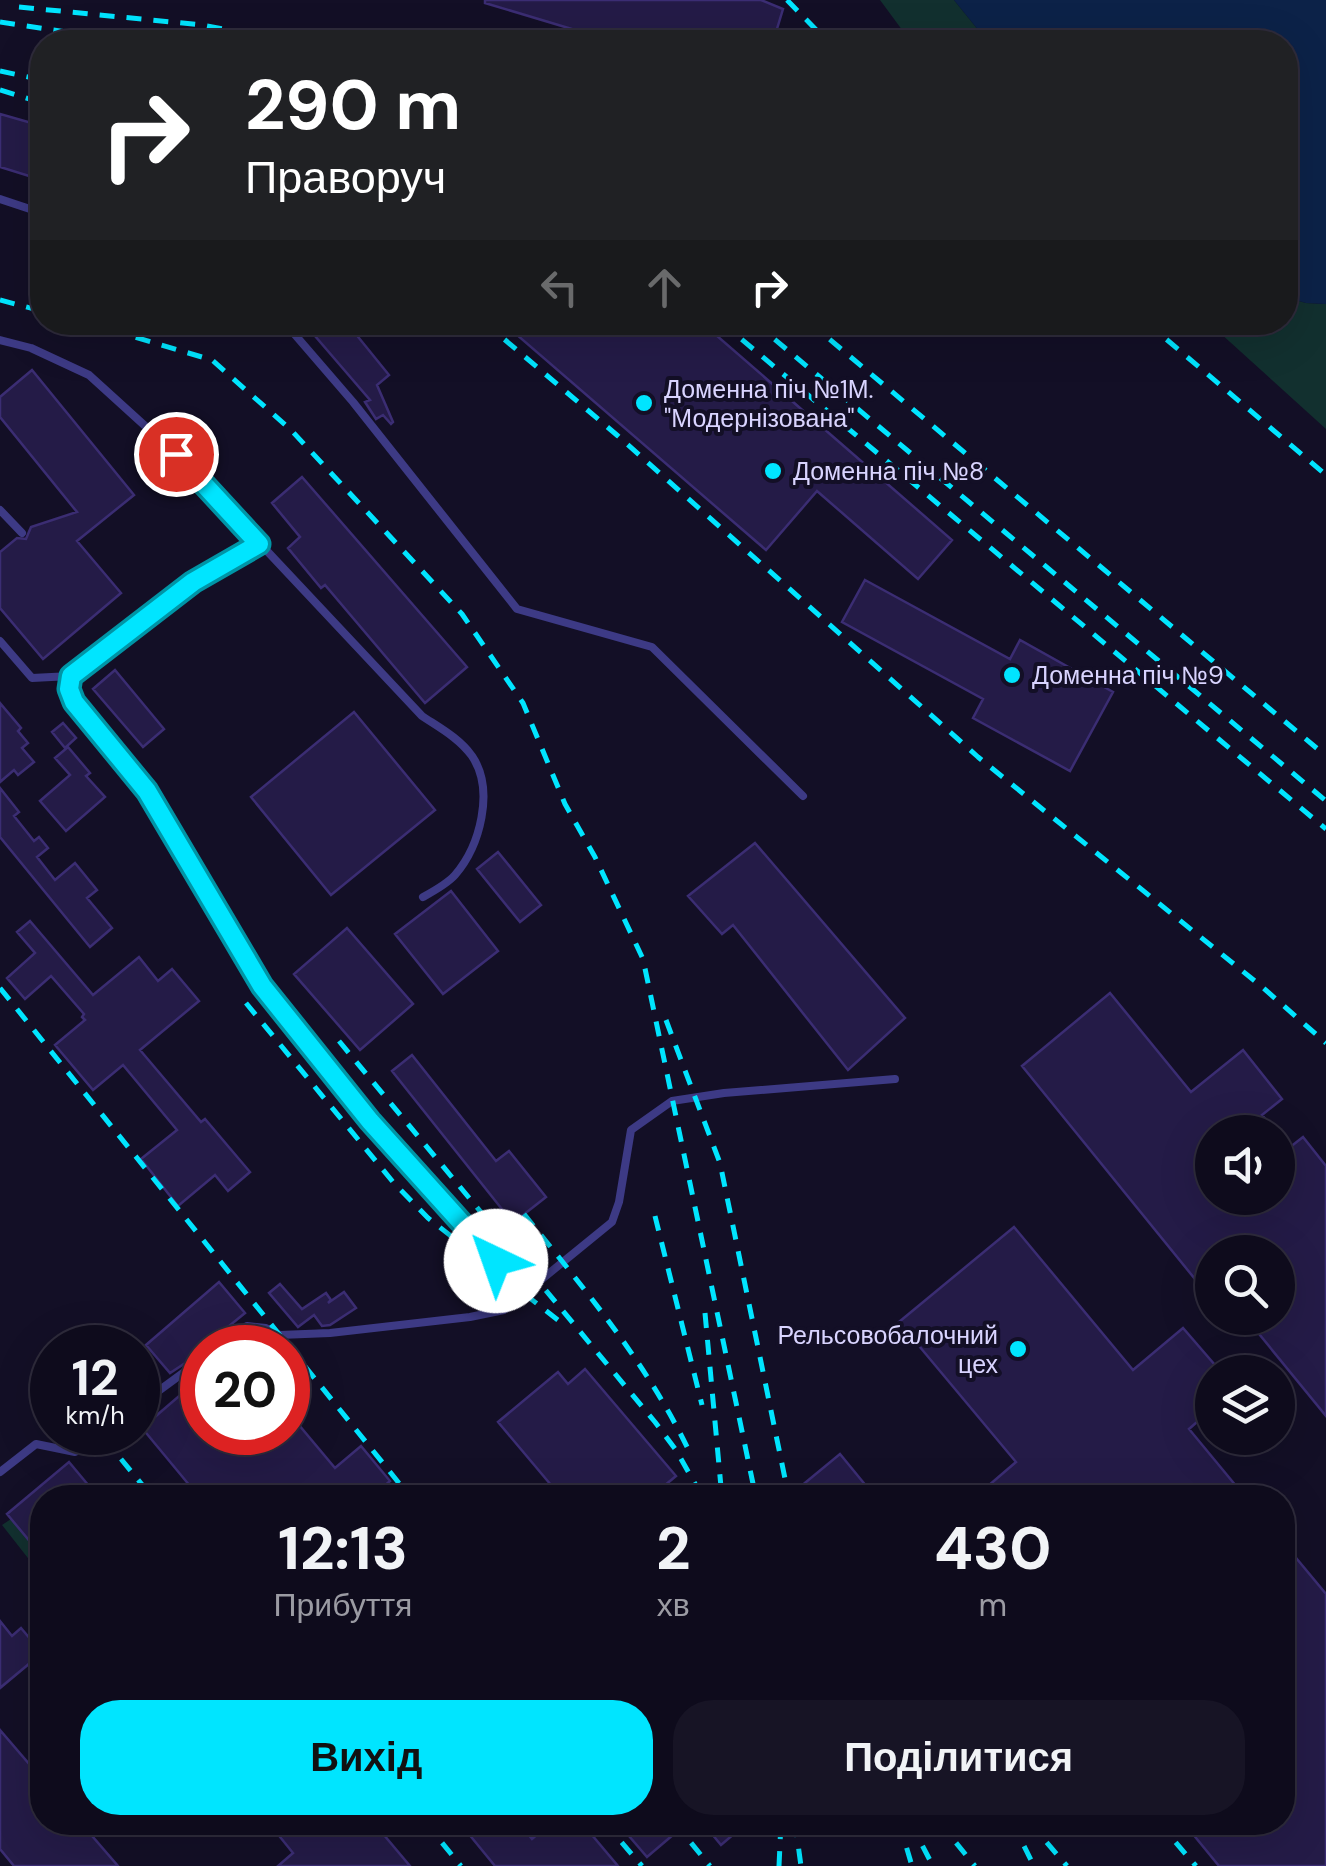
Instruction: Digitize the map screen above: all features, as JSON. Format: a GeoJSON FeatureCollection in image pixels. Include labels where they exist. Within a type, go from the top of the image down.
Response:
{"type":"FeatureCollection","features":[{"type":"Feature","properties":{"kind":"lane"},"geometry":{"type":"LineString","coordinates":[[0,199],[30,209]]}},
{"type":"Feature","properties":{"kind":"lane"},"geometry":{"type":"LineString","coordinates":[[295,335],[518,609],[652,647],[803,796]]}},
{"type":"Feature","properties":{"kind":"lane"},"geometry":{"type":"LineString","coordinates":[[0,340],[32,348],[89,375],[176,454],[422,716],[460,741],[474,759],[483,785],[483,806],[470,854],[452,879],[423,897]]}},
{"type":"Feature","properties":{"kind":"lane"},"geometry":{"type":"LineString","coordinates":[[0,510],[22,533]]}},
{"type":"Feature","properties":{"kind":"lane"},"geometry":{"type":"LineString","coordinates":[[0,641],[32,678],[71,676],[193,582],[259,544]]}},
{"type":"Feature","properties":{"kind":"lane"},"geometry":{"type":"LineString","coordinates":[[71,676],[69,689],[74,702],[147,791],[262,986],[370,1121],[496,1261]]}},
{"type":"Feature","properties":{"kind":"lane"},"geometry":{"type":"LineString","coordinates":[[310,1333],[504,1310],[612,1222],[631,1130],[672,1101],[895,1079]]}},
{"type":"Feature","properties":{"kind":"lane"},"geometry":{"type":"LineString","coordinates":[[0,1472],[30,1449]]}},
{"type":"Feature","properties":{"kind":"green space"},"geometry":{"type":"Polygon","coordinates":[[[880,0],[954,0],[978,30],[902,30],[880,0]]]}},
{"type":"Feature","properties":{"kind":"green space"},"geometry":{"type":"Polygon","coordinates":[[[1298,301],[1326,304],[1326,429],[1222,335],[1298,335],[1298,301]]]}},
{"type":"Feature","properties":{"kind":"green space"},"geometry":{"type":"Polygon","coordinates":[[[11,1519],[30,1542],[30,1561],[2,1525],[11,1519]]]}},
{"type":"Feature","properties":{"kind":"water"},"geometry":{"type":"Polygon","coordinates":[[[954,0],[1326,0],[1326,304],[1298,301],[1298,30],[978,30],[954,0]]]}},
{"type":"Feature","properties":{"kind":"building"},"geometry":{"type":"Polygon","coordinates":[[[761,0],[783,9],[777,30],[575,30],[485,3],[761,0]]]}},
{"type":"Feature","properties":{"kind":"building"},"geometry":{"type":"Polygon","coordinates":[[[0,114],[30,123],[30,176],[0,167],[0,114]]]}},
{"type":"Feature","properties":{"kind":"building"},"geometry":{"type":"Polygon","coordinates":[[[314,335],[357,335],[389,375],[377,385],[391,424],[383,415],[376,419],[365,402],[370,400],[314,335]]]}},
{"type":"Feature","properties":{"kind":"building","name":"Доменна піч №8"},"geometry":{"type":"Polygon","coordinates":[[[517,335],[716,335],[952,540],[918,579],[817,491],[766,550],[517,335]]]}},
{"type":"Feature","properties":{"kind":"building"},"geometry":{"type":"Polygon","coordinates":[[[32,370],[134,495],[77,541],[121,593],[43,659],[0,608],[0,552],[17,538],[26,539],[31,527],[77,512],[0,417],[0,397],[32,370]]]}},
{"type":"Feature","properties":{"kind":"building"},"geometry":{"type":"Polygon","coordinates":[[[302,477],[467,667],[425,703],[325,585],[321,588],[288,548],[300,537],[272,503],[302,477]]]}},
{"type":"Feature","properties":{"kind":"building","name":"Доменна піч №9"},"geometry":{"type":"Polygon","coordinates":[[[865,580],[1010,659],[1020,640],[1113,692],[1070,771],[973,718],[983,699],[842,622],[865,580]]]}},
{"type":"Feature","properties":{"kind":"building"},"geometry":{"type":"Polygon","coordinates":[[[115,670],[164,729],[143,747],[93,689],[115,670]]]}},
{"type":"Feature","properties":{"kind":"building"},"geometry":{"type":"Polygon","coordinates":[[[0,703],[21,728],[18,731],[28,743],[22,748],[34,762],[18,775],[14,770],[0,782],[0,703]]]}},
{"type":"Feature","properties":{"kind":"building"},"geometry":{"type":"Polygon","coordinates":[[[354,712],[435,810],[331,895],[251,797],[354,712]]]}},
{"type":"Feature","properties":{"kind":"building"},"geometry":{"type":"Polygon","coordinates":[[[63,723],[76,738],[65,748],[52,732],[63,723]]]}},
{"type":"Feature","properties":{"kind":"building"},"geometry":{"type":"Polygon","coordinates":[[[68,747],[105,797],[66,831],[40,801],[70,775],[55,758],[68,747]]]}},
{"type":"Feature","properties":{"kind":"building"},"geometry":{"type":"Polygon","coordinates":[[[0,788],[19,812],[14,816],[34,841],[39,837],[48,848],[37,857],[55,880],[75,863],[97,890],[87,898],[112,928],[90,947],[0,837],[0,788]]]}},
{"type":"Feature","properties":{"kind":"building"},"geometry":{"type":"Polygon","coordinates":[[[755,843],[905,1018],[848,1070],[733,925],[722,934],[688,896],[755,843]]]}},
{"type":"Feature","properties":{"kind":"building"},"geometry":{"type":"Polygon","coordinates":[[[498,852],[541,905],[520,922],[477,869],[498,852]]]}},
{"type":"Feature","properties":{"kind":"building"},"geometry":{"type":"Polygon","coordinates":[[[451,891],[498,951],[443,994],[395,934],[451,891]]]}},
{"type":"Feature","properties":{"kind":"building"},"geometry":{"type":"Polygon","coordinates":[[[30,921],[93,995],[139,957],[158,981],[172,969],[199,1001],[140,1050],[250,1172],[228,1191],[215,1175],[178,1206],[141,1159],[177,1130],[123,1065],[93,1090],[55,1045],[85,1020],[84,1014],[51,976],[25,999],[7,978],[35,953],[17,932],[30,921]]]}},
{"type":"Feature","properties":{"kind":"building"},"geometry":{"type":"Polygon","coordinates":[[[347,928],[413,1004],[360,1050],[294,974],[347,928]]]}},
{"type":"Feature","properties":{"kind":"building"},"geometry":{"type":"Polygon","coordinates":[[[1110,993],[1191,1092],[1243,1050],[1282,1099],[1262,1115],[1195,1115],[1195,1215],[1295,1215],[1295,1143],[1303,1137],[1326,1166],[1326,1416],[1295,1378],[1295,1355],[1276,1355],[1260,1335],[1295,1335],[1295,1235],[1195,1235],[1195,1279],[1022,1066],[1110,993]]]}},
{"type":"Feature","properties":{"kind":"building"},"geometry":{"type":"Polygon","coordinates":[[[412,1055],[496,1161],[509,1151],[546,1197],[513,1223],[392,1071],[412,1055]]]}},
{"type":"Feature","properties":{"kind":"building","name":"Рельсовобалочний цех"},"geometry":{"type":"Polygon","coordinates":[[[1014,1227],[1133,1370],[1183,1328],[1206,1355],[1195,1355],[1195,1424],[1189,1429],[1195,1436],[1195,1455],[1210,1455],[1235,1485],[989,1485],[1016,1462],[899,1322],[1014,1227]]]}},
{"type":"Feature","properties":{"kind":"building"},"geometry":{"type":"Polygon","coordinates":[[[219,1282],[245,1313],[230,1325],[180,1325],[180,1366],[170,1373],[160,1361],[160,1333],[219,1282]]]}},
{"type":"Feature","properties":{"kind":"building"},"geometry":{"type":"Polygon","coordinates":[[[280,1284],[302,1309],[326,1293],[331,1300],[328,1303],[344,1292],[356,1308],[330,1325],[322,1326],[314,1315],[296,1325],[269,1293],[280,1284]]]}},
{"type":"Feature","properties":{"kind":"building"},"geometry":{"type":"Polygon","coordinates":[[[585,1369],[676,1476],[665,1485],[551,1485],[498,1422],[558,1372],[568,1384],[585,1369]]]}},
{"type":"Feature","properties":{"kind":"building"},"geometry":{"type":"Polygon","coordinates":[[[180,1395],[180,1455],[310,1455],[310,1438],[335,1468],[361,1446],[390,1481],[386,1485],[189,1485],[160,1450],[160,1413],[180,1395]]]}},
{"type":"Feature","properties":{"kind":"building"},"geometry":{"type":"Polygon","coordinates":[[[840,1454],[865,1485],[802,1485],[840,1454]]]}},
{"type":"Feature","properties":{"kind":"building"},"geometry":{"type":"Polygon","coordinates":[[[69,1462],[88,1485],[42,1485],[69,1462]]]}},
{"type":"Feature","properties":{"kind":"building"},"geometry":{"type":"Polygon","coordinates":[[[30,1495],[30,1542],[7,1514],[30,1495]]]}},
{"type":"Feature","properties":{"kind":"building"},"geometry":{"type":"Polygon","coordinates":[[[1295,1557],[1326,1594],[1326,1866],[1219,1866],[1194,1835],[1295,1835],[1295,1557]]]}},
{"type":"Feature","properties":{"kind":"building"},"geometry":{"type":"Polygon","coordinates":[[[0,1621],[12,1636],[21,1628],[30,1639],[30,1663],[0,1688],[0,1621]]]}},
{"type":"Feature","properties":{"kind":"building"},"geometry":{"type":"Polygon","coordinates":[[[0,1730],[30,1765],[30,1835],[91,1835],[118,1866],[14,1866],[0,1849],[0,1730]]]}},
{"type":"Feature","properties":{"kind":"building"},"geometry":{"type":"Polygon","coordinates":[[[278,1835],[384,1835],[410,1866],[278,1866],[293,1853],[278,1835]]]}},
{"type":"Feature","properties":{"kind":"building"},"geometry":{"type":"Polygon","coordinates":[[[470,1835],[529,1835],[532,1839],[537,1835],[592,1835],[618,1866],[495,1866],[470,1835]]]}},
{"type":"Feature","properties":{"kind":"building"},"geometry":{"type":"Polygon","coordinates":[[[628,1835],[673,1835],[647,1857],[628,1835]]]}},
{"type":"Feature","properties":{"kind":"building"},"geometry":{"type":"Polygon","coordinates":[[[713,1835],[733,1835],[721,1845],[713,1835]]]}},
{"type":"Feature","properties":{"kind":"railway"},"geometry":{"type":"LineString","coordinates":[[787,0],[816,30]]}},
{"type":"Feature","properties":{"kind":"railway"},"geometry":{"type":"LineString","coordinates":[[19,7],[229,30]]}},
{"type":"Feature","properties":{"kind":"railway"},"geometry":{"type":"LineString","coordinates":[[0,22],[53,30]]}},
{"type":"Feature","properties":{"kind":"railway"},"geometry":{"type":"LineString","coordinates":[[0,71],[30,77]]}},
{"type":"Feature","properties":{"kind":"railway"},"geometry":{"type":"LineString","coordinates":[[0,90],[30,99]]}},
{"type":"Feature","properties":{"kind":"railway"},"geometry":{"type":"LineString","coordinates":[[0,300],[30,308]]}},
{"type":"Feature","properties":{"kind":"railway"},"geometry":{"type":"LineString","coordinates":[[128,335],[212,360],[291,430],[462,614],[523,703],[565,804],[643,959],[753,1485]]}},
{"type":"Feature","properties":{"kind":"railway"},"geometry":{"type":"LineString","coordinates":[[499,335],[978,757],[1326,1043]]}},
{"type":"Feature","properties":{"kind":"railway"},"geometry":{"type":"LineString","coordinates":[[737,335],[1326,829]]}},
{"type":"Feature","properties":{"kind":"railway"},"geometry":{"type":"LineString","coordinates":[[770,335],[1326,801]]}},
{"type":"Feature","properties":{"kind":"railway"},"geometry":{"type":"LineString","coordinates":[[824,335],[1326,756]]}},
{"type":"Feature","properties":{"kind":"railway"},"geometry":{"type":"LineString","coordinates":[[1161,335],[1326,475]]}},
{"type":"Feature","properties":{"kind":"railway"},"geometry":{"type":"LineString","coordinates":[[0,988],[401,1485]]}},
{"type":"Feature","properties":{"kind":"railway"},"geometry":{"type":"LineString","coordinates":[[246,1003],[393,1182],[428,1218],[559,1321]]}},
{"type":"Feature","properties":{"kind":"railway"},"geometry":{"type":"LineString","coordinates":[[666,1020],[720,1163],[786,1485]]}},
{"type":"Feature","properties":{"kind":"railway"},"geometry":{"type":"LineString","coordinates":[[339,1041],[655,1422],[696,1485]]}},
{"type":"Feature","properties":{"kind":"railway"},"geometry":{"type":"LineString","coordinates":[[524,1214],[634,1357],[689,1451]]}},
{"type":"Feature","properties":{"kind":"railway"},"geometry":{"type":"LineString","coordinates":[[655,1216],[702,1405]]}},
{"type":"Feature","properties":{"kind":"railway"},"geometry":{"type":"LineString","coordinates":[[705,1313],[721,1485]]}},
{"type":"Feature","properties":{"kind":"railway"},"geometry":{"type":"LineString","coordinates":[[121,1459],[142,1485]]}},
{"type":"Feature","properties":{"kind":"railway"},"geometry":{"type":"LineString","coordinates":[[436,1835],[461,1866]]}},
{"type":"Feature","properties":{"kind":"railway"},"geometry":{"type":"LineString","coordinates":[[615,1835],[642,1866]]}},
{"type":"Feature","properties":{"kind":"railway"},"geometry":{"type":"LineString","coordinates":[[685,1835],[710,1866]]}},
{"type":"Feature","properties":{"kind":"railway"},"geometry":{"type":"LineString","coordinates":[[779,1866],[780,1835]]}},
{"type":"Feature","properties":{"kind":"railway"},"geometry":{"type":"LineString","coordinates":[[797,1835],[801,1866]]}},
{"type":"Feature","properties":{"kind":"railway"},"geometry":{"type":"LineString","coordinates":[[903,1835],[912,1866]]}},
{"type":"Feature","properties":{"kind":"railway"},"geometry":{"type":"LineString","coordinates":[[917,1835],[933,1866]]}},
{"type":"Feature","properties":{"kind":"railway"},"geometry":{"type":"LineString","coordinates":[[950,1835],[975,1866]]}},
{"type":"Feature","properties":{"kind":"railway"},"geometry":{"type":"LineString","coordinates":[[1018,1835],[1034,1866]]}},
{"type":"Feature","properties":{"kind":"railway"},"geometry":{"type":"LineString","coordinates":[[1040,1835],[1067,1866]]}},
{"type":"Feature","properties":{"kind":"railway"},"geometry":{"type":"LineString","coordinates":[[1169,1835],[1196,1866]]}},
{"type":"Feature","properties":{"kind":"place","name":"Доменна піч №1М. \"Модернізована\""},"geometry":{"type":"Point","coordinates":[644,403]}},
{"type":"Feature","properties":{"kind":"place","name":"Доменна піч №8"},"geometry":{"type":"Point","coordinates":[773,471]}},
{"type":"Feature","properties":{"kind":"place","name":"Доменна піч №9"},"geometry":{"type":"Point","coordinates":[1012,675]}},
{"type":"Feature","properties":{"kind":"place","name":"Рельсовобалочний цех"},"geometry":{"type":"Point","coordinates":[1018,1349]}},
{"type":"Feature","properties":{"kind":"route"},"geometry":{"type":"LineString","coordinates":[[176,454],[259,544],[193,582],[71,676],[69,689],[74,702],[147,791],[262,986],[370,1121],[496,1261]]}}]}
